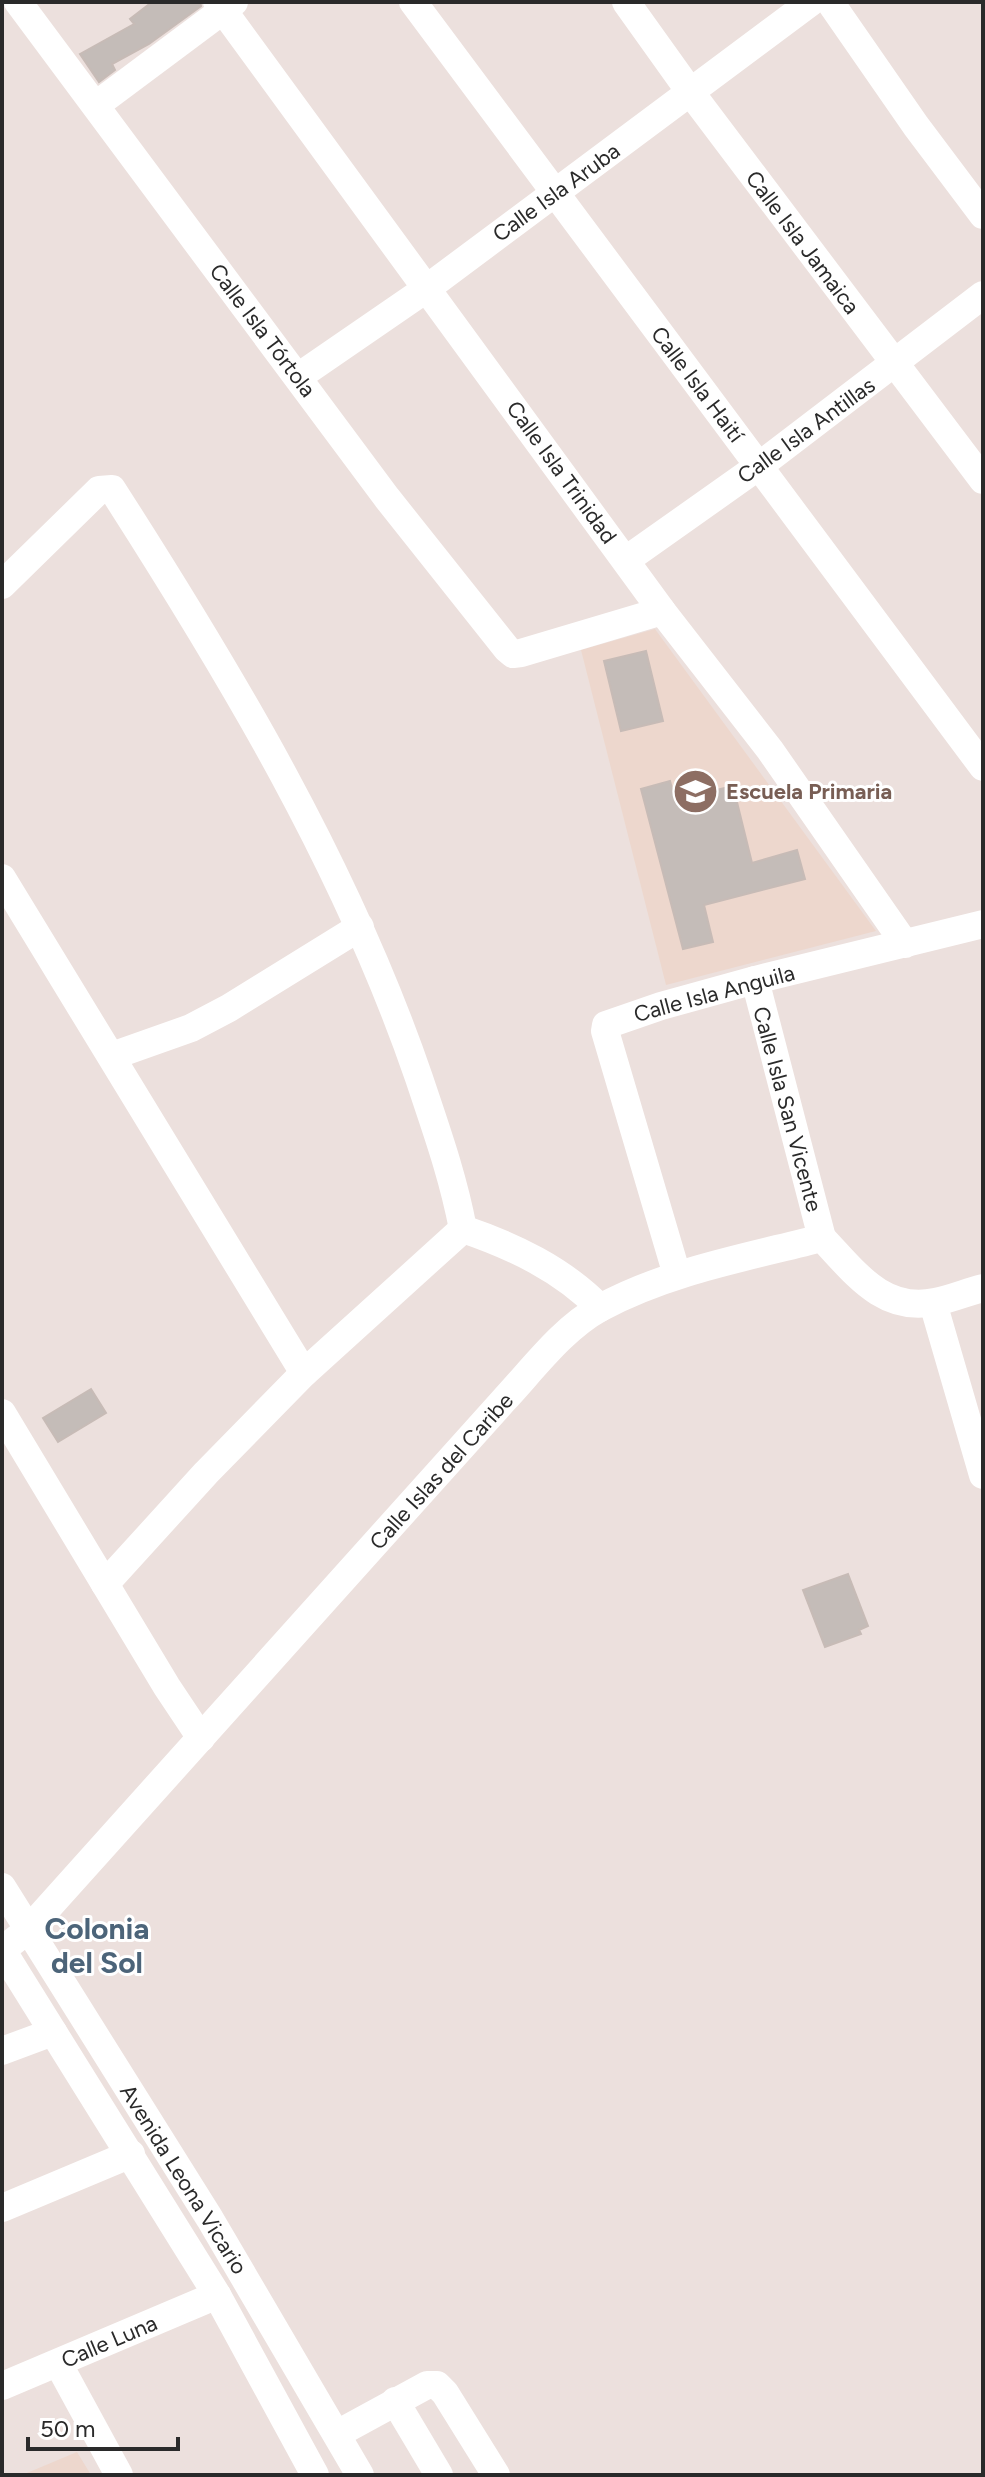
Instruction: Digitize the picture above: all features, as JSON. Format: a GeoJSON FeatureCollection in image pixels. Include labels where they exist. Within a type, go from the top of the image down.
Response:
{"type":"FeatureCollection","features":[{"type":"Feature","properties":{"kind":"street","name":"Calle Isla Tórtola"},"geometry":{"type":"LineString","coordinates":[[18,2],[387,498],[513,654],[662,611]]}},
{"type":"Feature","properties":{"kind":"street","name":"Calle Isla Haití"},"geometry":{"type":"LineString","coordinates":[[413,2],[983,767]]}},
{"type":"Feature","properties":{"kind":"street","name":"Calle Isla Jamaica"},"geometry":{"type":"LineString","coordinates":[[626,2],[983,480]]}},
{"type":"Feature","properties":{"kind":"street","name":"Calle Isla Aruba"},"geometry":{"type":"LineString","coordinates":[[298,377],[426,289],[811,2]]}},
{"type":"Feature","properties":{"kind":"street"},"geometry":{"type":"LineString","coordinates":[[830,2],[916,126],[983,215]]}},
{"type":"Feature","properties":{"kind":"street"},"geometry":{"type":"LineString","coordinates":[[96,105],[225,5]]}},
{"type":"Feature","properties":{"kind":"street","name":"Calle Isla Trinidad"},"geometry":{"type":"LineString","coordinates":[[225,5],[426,289],[662,611],[770,750],[905,944]]}},
{"type":"Feature","properties":{"kind":"street","name":"Calle Isla Antillas"},"geometry":{"type":"LineString","coordinates":[[626,560],[759,466],[983,295]]}},
{"type":"Feature","properties":{"kind":"street"},"geometry":{"type":"LineString","coordinates":[[2,585],[99,490],[112,489],[191,611],[282,770],[360,927],[404,1034],[448,1163],[463,1229]]}},
{"type":"Feature","properties":{"kind":"street"},"geometry":{"type":"LineString","coordinates":[[2,878],[304,1373]]}},
{"type":"Feature","properties":{"kind":"street","name":"Calle Isla Anguila"},"geometry":{"type":"LineString","coordinates":[[677,1275],[605,1031],[606,1025],[755,980],[983,924]]}},
{"type":"Feature","properties":{"kind":"street"},"geometry":{"type":"LineString","coordinates":[[112,1056],[204,1022],[360,927]]}},
{"type":"Feature","properties":{"kind":"street","name":"Calle Isla San Vicente"},"geometry":{"type":"LineString","coordinates":[[755,980],[822,1238]]}},
{"type":"Feature","properties":{"kind":"street"},"geometry":{"type":"LineString","coordinates":[[463,1229],[503,1242],[556,1272],[578,1286],[600,1308]]}},
{"type":"Feature","properties":{"kind":"street"},"geometry":{"type":"LineString","coordinates":[[105,1584],[206,1473],[304,1373],[463,1229]]}},
{"type":"Feature","properties":{"kind":"street"},"geometry":{"type":"LineString","coordinates":[[822,1238],[873,1290],[896,1303],[933,1303],[983,1288]]}},
{"type":"Feature","properties":{"kind":"street","name":"Calle Islas del Caribe"},"geometry":{"type":"LineString","coordinates":[[2,1950],[28,1930],[572,1328],[600,1308],[677,1275],[822,1238]]}},
{"type":"Feature","properties":{"kind":"street"},"geometry":{"type":"LineString","coordinates":[[933,1303],[983,1475]]}},
{"type":"Feature","properties":{"kind":"street"},"geometry":{"type":"LineString","coordinates":[[2,1413],[201,1738]]}},
{"type":"Feature","properties":{"kind":"street","name":"Avenida Leona Vicario"},"geometry":{"type":"LineString","coordinates":[[2,1887],[210,2219],[360,2475]]}},
{"type":"Feature","properties":{"kind":"street","name":"Avenida Leona Vicario"},"geometry":{"type":"LineString","coordinates":[[2,1950],[217,2295],[315,2475]]}},
{"type":"Feature","properties":{"kind":"street"},"geometry":{"type":"LineString","coordinates":[[2,2051],[53,2032]]}},
{"type":"Feature","properties":{"kind":"street"},"geometry":{"type":"LineString","coordinates":[[2,2208],[131,2154]]}},
{"type":"Feature","properties":{"kind":"street","name":"Calle Luna"},"geometry":{"type":"LineString","coordinates":[[2,2386],[217,2295]]}},
{"type":"Feature","properties":{"kind":"street"},"geometry":{"type":"LineString","coordinates":[[58,2363],[119,2475]]}},
{"type":"Feature","properties":{"kind":"street"},"geometry":{"type":"LineString","coordinates":[[337,2434],[427,2385],[437,2385],[496,2475]]}},
{"type":"Feature","properties":{"kind":"street"},"geometry":{"type":"LineString","coordinates":[[395,2401],[439,2475]]}},
{"type":"Feature","properties":{"kind":"shaded area","name":"Escuela Primaria"},"geometry":{"type":"Polygon","coordinates":[[[655,629],[876,931],[666,985],[581,650],[655,629]]]}},
{"type":"Feature","properties":{"kind":"shaded area"},"geometry":{"type":"Polygon","coordinates":[[[77,2452],[91,2475],[22,2475],[77,2452]]]}},
{"type":"Feature","properties":{"kind":"building"},"geometry":{"type":"Polygon","coordinates":[[[152,2],[200,2],[201,6],[149,44],[112,64],[115,70],[99,82],[80,54],[134,24],[130,19],[152,2]]]}},
{"type":"Feature","properties":{"kind":"building"},"geometry":{"type":"Polygon","coordinates":[[[646,651],[663,721],[621,731],[604,661],[646,651]]]}},
{"type":"Feature","properties":{"kind":"building"},"geometry":{"type":"Polygon","coordinates":[[[670,781],[675,800],[733,786],[752,863],[797,850],[805,879],[704,905],[713,942],[683,949],[641,789],[670,781]]]}},
{"type":"Feature","properties":{"kind":"building"},"geometry":{"type":"Polygon","coordinates":[[[91,1389],[106,1413],[58,1442],[43,1418],[91,1389]]]}},
{"type":"Feature","properties":{"kind":"building"},"geometry":{"type":"Polygon","coordinates":[[[848,1574],[868,1626],[859,1630],[861,1634],[825,1647],[803,1590],[848,1574]]]}},
{"type":"Feature","properties":{"kind":"place","name":"Escuela Primaria"},"geometry":{"type":"Point","coordinates":[695,791]}},
{"type":"Feature","properties":{"kind":"district","name":"Colonia del Sol"},"geometry":{"type":"Point","coordinates":[97,1946]}}]}
